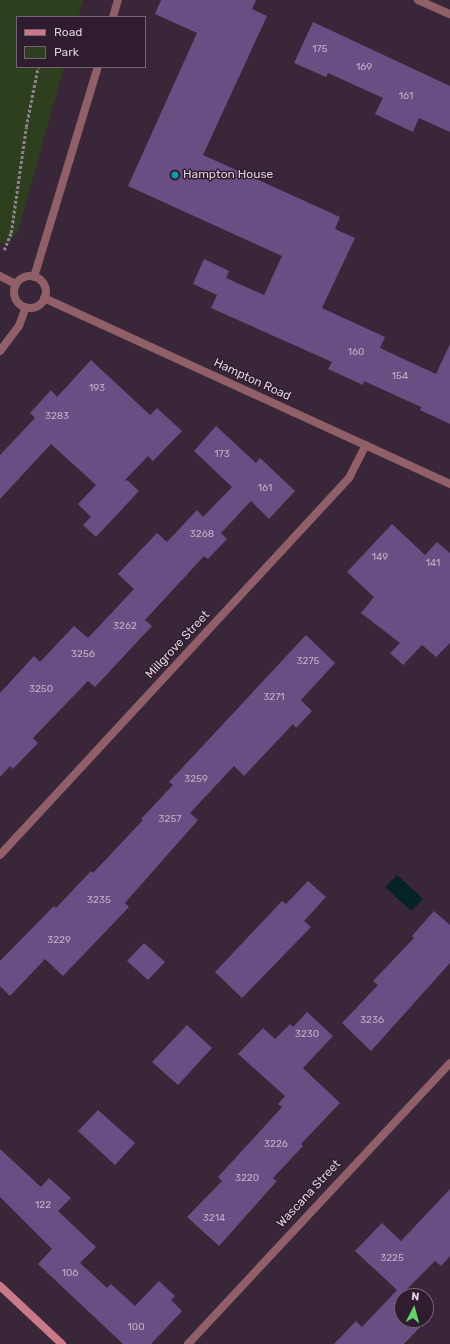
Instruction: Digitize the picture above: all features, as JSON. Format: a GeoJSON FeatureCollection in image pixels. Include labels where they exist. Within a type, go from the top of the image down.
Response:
{"type":"FeatureCollection","features":[{"type":"Feature","properties":{"kind":"main road"},"geometry":{"type":"LineString","coordinates":[[0,1286],[62,1344]]}},
{"type":"Feature","properties":{"kind":"street"},"geometry":{"type":"LineString","coordinates":[[113,16],[118,0]]}},
{"type":"Feature","properties":{"kind":"street"},"geometry":{"type":"LineString","coordinates":[[418,0],[450,14]]}},
{"type":"Feature","properties":{"kind":"street"},"geometry":{"type":"LineString","coordinates":[[34,277],[98,68]]}},
{"type":"Feature","properties":{"kind":"street"},"geometry":{"type":"LineString","coordinates":[[0,276],[16,284]]}},
{"type":"Feature","properties":{"kind":"street"},"geometry":{"type":"LineString","coordinates":[[25,277],[34,277],[45,287],[44,298],[34,307],[26,307],[16,299],[16,284],[25,277]]}},
{"type":"Feature","properties":{"kind":"street","name":"Hampton Road"},"geometry":{"type":"LineString","coordinates":[[44,298],[450,484]]}},
{"type":"Feature","properties":{"kind":"street"},"geometry":{"type":"LineString","coordinates":[[0,351],[19,326],[26,307]]}},
{"type":"Feature","properties":{"kind":"street","name":"Millgrove Street"},"geometry":{"type":"LineString","coordinates":[[0,855],[349,478],[366,445]]}},
{"type":"Feature","properties":{"kind":"street","name":"Wascana Street"},"geometry":{"type":"LineString","coordinates":[[188,1344],[450,1063]]}},
{"type":"Feature","properties":{"kind":"path"},"geometry":{"type":"LineString","coordinates":[[4,250],[11,233],[26,127],[38,68]]}},
{"type":"Feature","properties":{"kind":"green space"},"geometry":{"type":"Polygon","coordinates":[[[0,0],[83,0],[78,16],[16,16],[16,68],[64,68],[18,231],[10,241],[0,244],[0,0]]]}},
{"type":"Feature","properties":{"kind":"shaded area"},"geometry":{"type":"Polygon","coordinates":[[[397,875],[423,899],[411,911],[385,887],[397,875]]]}},
{"type":"Feature","properties":{"kind":"building","name":"Hampton House"},"geometry":{"type":"Polygon","coordinates":[[[161,0],[256,0],[252,9],[267,16],[203,155],[340,217],[335,229],[355,238],[322,308],[385,337],[380,348],[436,374],[450,344],[450,424],[420,410],[421,407],[364,381],[363,385],[328,369],[332,362],[211,308],[217,295],[193,284],[204,259],[229,271],[226,278],[264,295],[282,256],[128,186],[197,33],[155,14],[161,0]]]}},
{"type":"Feature","properties":{"kind":"building"},"geometry":{"type":"Polygon","coordinates":[[[313,22],[450,86],[450,132],[419,118],[413,132],[375,114],[383,98],[328,73],[326,77],[294,63],[313,22]]]}},
{"type":"Feature","properties":{"kind":"building"},"geometry":{"type":"Polygon","coordinates":[[[91,360],[150,415],[157,408],[182,431],[153,461],[148,456],[124,481],[127,480],[139,491],[96,537],[83,525],[91,517],[78,504],[96,485],[51,444],[0,499],[0,455],[35,418],[30,413],[51,390],[57,397],[91,360]]]}},
{"type":"Feature","properties":{"kind":"building"},"geometry":{"type":"Polygon","coordinates":[[[216,426],[256,463],[260,458],[295,491],[269,519],[251,501],[221,533],[227,539],[208,559],[204,556],[145,620],[152,626],[95,687],[88,681],[33,738],[38,743],[13,769],[10,766],[0,777],[0,693],[34,656],[40,662],[74,626],[88,638],[134,589],[118,574],[157,533],[167,542],[197,510],[203,517],[232,487],[194,451],[216,426]]]}},
{"type":"Feature","properties":{"kind":"building"},"geometry":{"type":"Polygon","coordinates":[[[392,524],[425,555],[437,542],[450,553],[450,643],[436,657],[422,645],[403,665],[390,653],[400,643],[361,613],[374,597],[347,572],[392,524]]]}},
{"type":"Feature","properties":{"kind":"building"},"geometry":{"type":"Polygon","coordinates":[[[306,635],[335,663],[301,700],[312,711],[296,728],[293,724],[244,776],[234,766],[190,813],[198,820],[125,903],[129,907],[63,976],[45,959],[10,996],[0,986],[0,961],[54,906],[56,908],[91,871],[93,873],[143,820],[141,819],[173,785],[169,782],[306,635]]]}},
{"type":"Feature","properties":{"kind":"building"},"geometry":{"type":"Polygon","coordinates":[[[308,881],[326,897],[304,921],[311,927],[242,998],[215,972],[282,901],[286,904],[308,881]]]}},
{"type":"Feature","properties":{"kind":"building"},"geometry":{"type":"Polygon","coordinates":[[[434,911],[450,925],[450,963],[371,1051],[342,1023],[378,985],[373,981],[414,938],[412,936],[434,911]]]}},
{"type":"Feature","properties":{"kind":"building"},"geometry":{"type":"Polygon","coordinates":[[[144,943],[165,962],[148,980],[127,961],[144,943]]]}},
{"type":"Feature","properties":{"kind":"building"},"geometry":{"type":"Polygon","coordinates":[[[307,1012],[333,1036],[303,1068],[340,1103],[301,1144],[303,1146],[273,1178],[277,1181],[219,1246],[187,1217],[222,1181],[218,1177],[282,1107],[278,1104],[285,1096],[238,1054],[263,1028],[275,1039],[290,1024],[293,1027],[307,1012]]]}},
{"type":"Feature","properties":{"kind":"building"},"geometry":{"type":"Polygon","coordinates":[[[187,1025],[212,1048],[178,1085],[152,1062],[187,1025]]]}},
{"type":"Feature","properties":{"kind":"building"},"geometry":{"type":"Polygon","coordinates":[[[98,1110],[135,1143],[115,1165],[78,1131],[98,1110]]]}},
{"type":"Feature","properties":{"kind":"building"},"geometry":{"type":"Polygon","coordinates":[[[0,1149],[41,1187],[49,1178],[71,1198],[58,1211],[96,1247],[80,1263],[107,1288],[111,1284],[135,1306],[159,1281],[175,1296],[171,1300],[182,1311],[151,1344],[123,1344],[38,1264],[52,1249],[0,1197],[0,1149]]]}},
{"type":"Feature","properties":{"kind":"building"},"geometry":{"type":"Polygon","coordinates":[[[450,1189],[450,1256],[441,1266],[435,1261],[408,1288],[395,1288],[355,1251],[382,1223],[401,1241],[450,1189]]]}},
{"type":"Feature","properties":{"kind":"building"},"geometry":{"type":"Polygon","coordinates":[[[394,1293],[394,1328],[419,1328],[404,1344],[334,1344],[356,1321],[362,1327],[394,1293]]]}},
{"type":"Feature","properties":{"kind":"place","name":"Hampton House"},"geometry":{"type":"Point","coordinates":[175,175]}}]}
